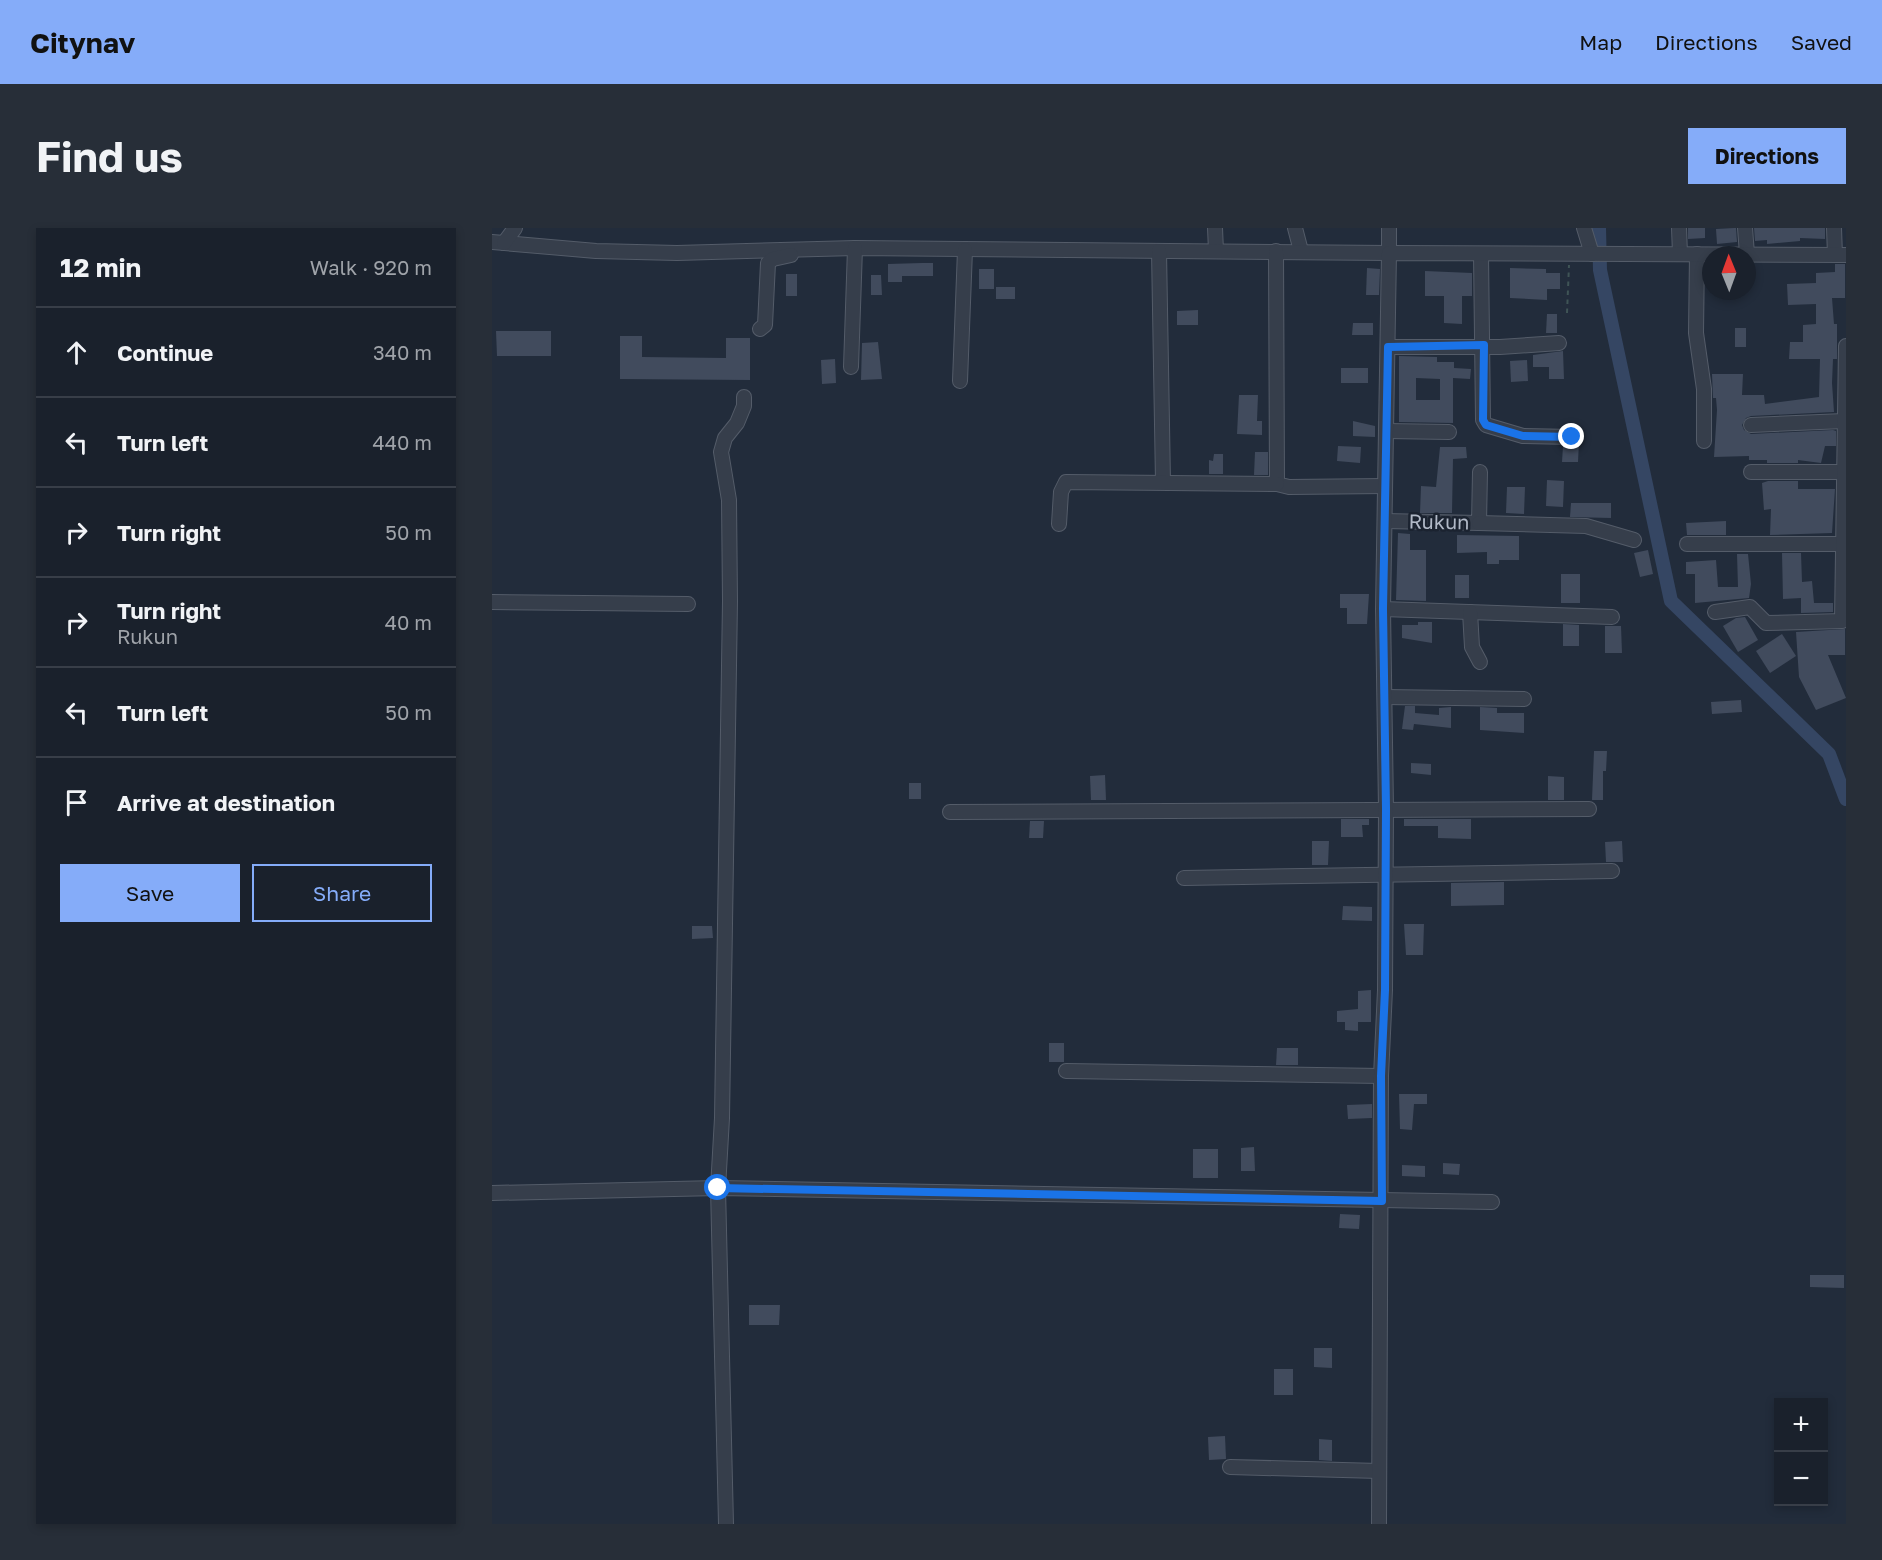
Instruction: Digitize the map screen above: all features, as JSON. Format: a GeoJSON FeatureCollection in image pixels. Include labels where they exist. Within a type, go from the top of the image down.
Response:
{"type":"FeatureCollection","features":[{"type":"Feature","properties":{"kind":"street"},"geometry":{"type":"LineString","coordinates":[[498,242],[514,228]]}},
{"type":"Feature","properties":{"kind":"street"},"geometry":{"type":"LineString","coordinates":[[1215,228],[1216,251]]}},
{"type":"Feature","properties":{"kind":"street"},"geometry":{"type":"LineString","coordinates":[[1294,228],[1301,251]]}},
{"type":"Feature","properties":{"kind":"street"},"geometry":{"type":"LineString","coordinates":[[1379,1524],[1381,1076],[1385,990],[1386,809],[1383,609],[1389,228]]}},
{"type":"Feature","properties":{"kind":"street"},"geometry":{"type":"LineString","coordinates":[[1584,228],[1596,254]]}},
{"type":"Feature","properties":{"kind":"street"},"geometry":{"type":"LineString","coordinates":[[1679,228],[1680,254]]}},
{"type":"Feature","properties":{"kind":"street"},"geometry":{"type":"LineString","coordinates":[[1745,228],[1746,246]]}},
{"type":"Feature","properties":{"kind":"street"},"geometry":{"type":"LineString","coordinates":[[1756,254],[1841,255],[1834,228]]}},
{"type":"Feature","properties":{"kind":"street"},"geometry":{"type":"LineString","coordinates":[[498,242],[596,251],[677,253],[855,248],[1702,254]]}},
{"type":"Feature","properties":{"kind":"street"},"geometry":{"type":"LineString","coordinates":[[852,367],[855,248]]}},
{"type":"Feature","properties":{"kind":"street"},"geometry":{"type":"LineString","coordinates":[[760,329],[765,326],[768,263],[782,256],[800,253],[802,249]]}},
{"type":"Feature","properties":{"kind":"street"},"geometry":{"type":"LineString","coordinates":[[960,381],[965,250]]}},
{"type":"Feature","properties":{"kind":"street"},"geometry":{"type":"LineString","coordinates":[[1159,250],[1163,482]]}},
{"type":"Feature","properties":{"kind":"street"},"geometry":{"type":"LineString","coordinates":[[1276,251],[1276,484]]}},
{"type":"Feature","properties":{"kind":"street"},"geometry":{"type":"LineString","coordinates":[[1480,254],[1484,345],[1483,420],[1486,425],[1523,436],[1572,437]]}},
{"type":"Feature","properties":{"kind":"street"},"geometry":{"type":"LineString","coordinates":[[1697,254],[1696,333],[1704,389],[1704,441]]}},
{"type":"Feature","properties":{"kind":"street"},"geometry":{"type":"LineString","coordinates":[[1388,347],[1484,345],[1500,347],[1559,343]]}},
{"type":"Feature","properties":{"kind":"street"},"geometry":{"type":"LineString","coordinates":[[1715,612],[1750,607],[1766,623],[1839,622],[1843,618],[1846,346]]}},
{"type":"Feature","properties":{"kind":"street"},"geometry":{"type":"LineString","coordinates":[[726,1524],[718,1188],[722,1118],[730,601],[729,500],[721,447],[737,423],[744,406],[744,397]]}},
{"type":"Feature","properties":{"kind":"street"},"geometry":{"type":"LineString","coordinates":[[1751,426],[1844,421]]}},
{"type":"Feature","properties":{"kind":"street"},"geometry":{"type":"LineString","coordinates":[[1387,431],[1449,432]]}},
{"type":"Feature","properties":{"kind":"street"},"geometry":{"type":"LineString","coordinates":[[1751,472],[1843,471]]}},
{"type":"Feature","properties":{"kind":"street","name":"Rukun"},"geometry":{"type":"LineString","coordinates":[[1385,521],[1479,523],[1480,472]]}},
{"type":"Feature","properties":{"kind":"street"},"geometry":{"type":"LineString","coordinates":[[1059,524],[1062,492],[1066,482],[1276,484],[1289,487],[1385,486]]}},
{"type":"Feature","properties":{"kind":"street"},"geometry":{"type":"LineString","coordinates":[[1479,523],[1586,526],[1634,540]]}},
{"type":"Feature","properties":{"kind":"street"},"geometry":{"type":"LineString","coordinates":[[1686,544],[1844,544]]}},
{"type":"Feature","properties":{"kind":"street"},"geometry":{"type":"LineString","coordinates":[[492,602],[688,604]]}},
{"type":"Feature","properties":{"kind":"street"},"geometry":{"type":"LineString","coordinates":[[1383,609],[1612,617]]}},
{"type":"Feature","properties":{"kind":"street"},"geometry":{"type":"LineString","coordinates":[[1470,612],[1472,647],[1480,662]]}},
{"type":"Feature","properties":{"kind":"street"},"geometry":{"type":"LineString","coordinates":[[1385,696],[1524,699]]}},
{"type":"Feature","properties":{"kind":"street"},"geometry":{"type":"LineString","coordinates":[[950,812],[1589,809]]}},
{"type":"Feature","properties":{"kind":"street"},"geometry":{"type":"LineString","coordinates":[[1184,878],[1612,871]]}},
{"type":"Feature","properties":{"kind":"street"},"geometry":{"type":"LineString","coordinates":[[1066,1071],[1381,1076]]}},
{"type":"Feature","properties":{"kind":"street"},"geometry":{"type":"LineString","coordinates":[[492,1193],[718,1188],[1492,1202]]}},
{"type":"Feature","properties":{"kind":"street"},"geometry":{"type":"LineString","coordinates":[[1230,1467],[1380,1471]]}},
{"type":"Feature","properties":{"kind":"path"},"geometry":{"type":"LineString","coordinates":[[1567,314],[1570,254]]}},
{"type":"Feature","properties":{"kind":"building"},"geometry":{"type":"Polygon","coordinates":[[[1688,228],[1705,228],[1705,238],[1688,239],[1688,228]]]}},
{"type":"Feature","properties":{"kind":"building"},"geometry":{"type":"Polygon","coordinates":[[[1736,228],[1737,242],[1717,244],[1716,229],[1736,228]]]}},
{"type":"Feature","properties":{"kind":"building"},"geometry":{"type":"Polygon","coordinates":[[[1754,228],[1825,228],[1825,239],[1800,238],[1800,241],[1767,244],[1767,240],[1755,241],[1754,228]]]}},
{"type":"Feature","properties":{"kind":"building"},"geometry":{"type":"Polygon","coordinates":[[[933,263],[933,276],[902,276],[902,282],[888,282],[888,264],[933,263]]]}},
{"type":"Feature","properties":{"kind":"building"},"geometry":{"type":"Polygon","coordinates":[[[1835,264],[1845,264],[1845,298],[1832,298],[1834,324],[1837,324],[1837,359],[1833,359],[1832,383],[1834,412],[1751,416],[1746,418],[1742,425],[1744,430],[1751,434],[1833,430],[1836,431],[1836,446],[1825,446],[1821,463],[1798,460],[1798,463],[1767,463],[1767,460],[1749,460],[1749,456],[1714,457],[1717,410],[1716,398],[1713,398],[1712,374],[1743,374],[1742,395],[1764,395],[1765,404],[1819,397],[1820,359],[1789,359],[1790,342],[1803,342],[1803,325],[1816,324],[1816,304],[1788,305],[1787,284],[1816,283],[1816,273],[1835,272],[1835,264]]]}},
{"type":"Feature","properties":{"kind":"building"},"geometry":{"type":"Polygon","coordinates":[[[1367,268],[1380,269],[1379,295],[1366,295],[1367,268]]]}},
{"type":"Feature","properties":{"kind":"building"},"geometry":{"type":"Polygon","coordinates":[[[1510,268],[1546,269],[1546,273],[1560,273],[1560,289],[1547,289],[1547,300],[1510,298],[1510,268]]]}},
{"type":"Feature","properties":{"kind":"building"},"geometry":{"type":"Polygon","coordinates":[[[979,269],[994,269],[994,289],[979,289],[979,269]]]}},
{"type":"Feature","properties":{"kind":"building"},"geometry":{"type":"Polygon","coordinates":[[[1425,271],[1472,273],[1472,296],[1462,296],[1462,324],[1444,323],[1444,296],[1425,296],[1425,271]]]}},
{"type":"Feature","properties":{"kind":"building"},"geometry":{"type":"Polygon","coordinates":[[[786,274],[797,274],[797,296],[786,296],[786,274]]]}},
{"type":"Feature","properties":{"kind":"building"},"geometry":{"type":"Polygon","coordinates":[[[871,275],[881,275],[882,295],[871,295],[871,275]]]}},
{"type":"Feature","properties":{"kind":"building"},"geometry":{"type":"Polygon","coordinates":[[[996,287],[1015,287],[1015,299],[996,299],[996,287]]]}},
{"type":"Feature","properties":{"kind":"building"},"geometry":{"type":"Polygon","coordinates":[[[1198,310],[1198,325],[1177,325],[1177,311],[1198,310]]]}},
{"type":"Feature","properties":{"kind":"building"},"geometry":{"type":"Polygon","coordinates":[[[1547,314],[1557,314],[1557,333],[1546,333],[1547,314]]]}},
{"type":"Feature","properties":{"kind":"building"},"geometry":{"type":"Polygon","coordinates":[[[1353,323],[1373,323],[1373,335],[1352,335],[1353,323]]]}},
{"type":"Feature","properties":{"kind":"building"},"geometry":{"type":"Polygon","coordinates":[[[1735,328],[1746,328],[1746,347],[1735,347],[1735,328]]]}},
{"type":"Feature","properties":{"kind":"building"},"geometry":{"type":"Polygon","coordinates":[[[496,331],[551,331],[551,356],[497,356],[496,331]]]}},
{"type":"Feature","properties":{"kind":"building"},"geometry":{"type":"Polygon","coordinates":[[[620,336],[642,336],[642,357],[726,358],[726,338],[750,338],[750,380],[620,379],[620,336]]]}},
{"type":"Feature","properties":{"kind":"building"},"geometry":{"type":"Polygon","coordinates":[[[878,342],[882,379],[861,380],[862,343],[878,342]]]}},
{"type":"Feature","properties":{"kind":"building"},"geometry":{"type":"Polygon","coordinates":[[[1563,351],[1564,379],[1549,379],[1549,367],[1533,367],[1533,355],[1563,351]]]}},
{"type":"Feature","properties":{"kind":"building"},"geometry":{"type":"Polygon","coordinates":[[[1399,356],[1437,357],[1437,362],[1454,362],[1454,368],[1471,369],[1470,379],[1453,378],[1453,423],[1399,422],[1399,356]],[[1416,378],[1416,400],[1440,400],[1440,379],[1416,378]]]}},
{"type":"Feature","properties":{"kind":"building"},"geometry":{"type":"Polygon","coordinates":[[[835,359],[836,383],[822,384],[821,360],[835,359]]]}},
{"type":"Feature","properties":{"kind":"building"},"geometry":{"type":"Polygon","coordinates":[[[1527,360],[1528,381],[1511,382],[1510,361],[1527,360]]]}},
{"type":"Feature","properties":{"kind":"building"},"geometry":{"type":"Polygon","coordinates":[[[1341,368],[1368,368],[1368,383],[1341,383],[1341,368]]]}},
{"type":"Feature","properties":{"kind":"building"},"geometry":{"type":"Polygon","coordinates":[[[1239,395],[1258,395],[1257,421],[1262,421],[1262,435],[1237,434],[1239,395]]]}},
{"type":"Feature","properties":{"kind":"building"},"geometry":{"type":"Polygon","coordinates":[[[1353,421],[1375,426],[1375,437],[1353,436],[1353,421]]]}},
{"type":"Feature","properties":{"kind":"building"},"geometry":{"type":"Polygon","coordinates":[[[1579,442],[1578,462],[1562,462],[1563,446],[1572,446],[1579,442]]]}},
{"type":"Feature","properties":{"kind":"building"},"geometry":{"type":"Polygon","coordinates":[[[1338,446],[1361,447],[1360,463],[1337,461],[1338,446]]]}},
{"type":"Feature","properties":{"kind":"building"},"geometry":{"type":"Polygon","coordinates":[[[1440,447],[1466,447],[1467,458],[1453,459],[1452,513],[1420,513],[1421,486],[1436,487],[1440,447]]]}},
{"type":"Feature","properties":{"kind":"building"},"geometry":{"type":"Polygon","coordinates":[[[1255,452],[1268,452],[1268,475],[1254,475],[1255,452]]]}},
{"type":"Feature","properties":{"kind":"building"},"geometry":{"type":"Polygon","coordinates":[[[1214,454],[1223,454],[1223,474],[1209,474],[1209,460],[1213,461],[1214,454]]]}},
{"type":"Feature","properties":{"kind":"building"},"geometry":{"type":"Polygon","coordinates":[[[1547,480],[1564,481],[1563,507],[1546,506],[1547,480]]]}},
{"type":"Feature","properties":{"kind":"building"},"geometry":{"type":"Polygon","coordinates":[[[1798,481],[1798,489],[1835,489],[1832,533],[1770,535],[1771,509],[1764,510],[1762,483],[1798,481]]]}},
{"type":"Feature","properties":{"kind":"building"},"geometry":{"type":"Polygon","coordinates":[[[1507,487],[1525,487],[1524,514],[1506,513],[1507,487]]]}},
{"type":"Feature","properties":{"kind":"building"},"geometry":{"type":"Polygon","coordinates":[[[1571,503],[1611,503],[1611,518],[1570,517],[1571,503]]]}},
{"type":"Feature","properties":{"kind":"building"},"geometry":{"type":"Polygon","coordinates":[[[1726,521],[1726,535],[1687,535],[1686,523],[1726,521]]]}},
{"type":"Feature","properties":{"kind":"building"},"geometry":{"type":"Polygon","coordinates":[[[1398,533],[1410,534],[1410,550],[1426,550],[1426,601],[1396,600],[1398,533]]]}},
{"type":"Feature","properties":{"kind":"building"},"geometry":{"type":"Polygon","coordinates":[[[1457,535],[1519,536],[1519,560],[1499,560],[1499,564],[1487,564],[1487,552],[1457,553],[1457,535]]]}},
{"type":"Feature","properties":{"kind":"building"},"geometry":{"type":"Polygon","coordinates":[[[1648,550],[1653,574],[1640,577],[1634,553],[1648,550]]]}},
{"type":"Feature","properties":{"kind":"building"},"geometry":{"type":"Polygon","coordinates":[[[1782,553],[1801,553],[1802,582],[1812,581],[1814,603],[1833,603],[1833,612],[1801,613],[1801,598],[1783,599],[1782,553]]]}},
{"type":"Feature","properties":{"kind":"building"},"geometry":{"type":"Polygon","coordinates":[[[1737,554],[1748,554],[1751,584],[1749,598],[1695,603],[1695,574],[1686,574],[1686,562],[1716,560],[1718,587],[1738,587],[1737,554]]]}},
{"type":"Feature","properties":{"kind":"building"},"geometry":{"type":"Polygon","coordinates":[[[1561,574],[1580,574],[1580,603],[1561,603],[1561,574]]]}},
{"type":"Feature","properties":{"kind":"building"},"geometry":{"type":"Polygon","coordinates":[[[1455,575],[1469,575],[1469,598],[1455,598],[1455,575]]]}},
{"type":"Feature","properties":{"kind":"building"},"geometry":{"type":"Polygon","coordinates":[[[1340,594],[1369,594],[1367,624],[1347,624],[1347,608],[1340,608],[1340,594]]]}},
{"type":"Feature","properties":{"kind":"building"},"geometry":{"type":"Polygon","coordinates":[[[1745,617],[1758,640],[1738,652],[1723,626],[1736,618],[1745,617]]]}},
{"type":"Feature","properties":{"kind":"building"},"geometry":{"type":"Polygon","coordinates":[[[1418,622],[1432,622],[1432,643],[1402,638],[1402,625],[1418,625],[1418,622]]]}},
{"type":"Feature","properties":{"kind":"building"},"geometry":{"type":"Polygon","coordinates":[[[1563,624],[1579,625],[1579,646],[1563,646],[1563,624]]]}},
{"type":"Feature","properties":{"kind":"building"},"geometry":{"type":"Polygon","coordinates":[[[1605,626],[1621,626],[1622,653],[1605,653],[1605,626]]]}},
{"type":"Feature","properties":{"kind":"building"},"geometry":{"type":"Polygon","coordinates":[[[1845,629],[1845,655],[1828,655],[1846,698],[1816,710],[1799,677],[1796,632],[1845,629]]]}},
{"type":"Feature","properties":{"kind":"building"},"geometry":{"type":"Polygon","coordinates":[[[1782,634],[1796,656],[1770,673],[1756,651],[1782,634]]]}},
{"type":"Feature","properties":{"kind":"building"},"geometry":{"type":"Polygon","coordinates":[[[1741,700],[1742,712],[1712,714],[1711,702],[1741,700]]]}},
{"type":"Feature","properties":{"kind":"building"},"geometry":{"type":"Polygon","coordinates":[[[1405,706],[1415,706],[1415,713],[1439,715],[1439,708],[1451,707],[1451,728],[1414,724],[1413,730],[1402,729],[1405,706]]]}},
{"type":"Feature","properties":{"kind":"building"},"geometry":{"type":"Polygon","coordinates":[[[1480,707],[1497,708],[1497,713],[1524,713],[1524,733],[1480,730],[1480,707]]]}},
{"type":"Feature","properties":{"kind":"building"},"geometry":{"type":"Polygon","coordinates":[[[1594,751],[1607,751],[1606,771],[1603,771],[1603,800],[1592,800],[1594,751]]]}},
{"type":"Feature","properties":{"kind":"building"},"geometry":{"type":"Polygon","coordinates":[[[1411,763],[1431,764],[1431,775],[1411,773],[1411,763]]]}},
{"type":"Feature","properties":{"kind":"building"},"geometry":{"type":"Polygon","coordinates":[[[1105,775],[1106,800],[1091,800],[1090,776],[1105,775]]]}},
{"type":"Feature","properties":{"kind":"building"},"geometry":{"type":"Polygon","coordinates":[[[1548,776],[1564,777],[1564,800],[1548,800],[1548,776]]]}},
{"type":"Feature","properties":{"kind":"building"},"geometry":{"type":"Polygon","coordinates":[[[909,783],[921,783],[921,799],[909,799],[909,783]]]}},
{"type":"Feature","properties":{"kind":"building"},"geometry":{"type":"Polygon","coordinates":[[[1341,819],[1369,819],[1369,825],[1362,825],[1363,837],[1341,837],[1341,819]]]}},
{"type":"Feature","properties":{"kind":"building"},"geometry":{"type":"Polygon","coordinates":[[[1404,819],[1471,819],[1471,839],[1438,838],[1438,826],[1404,826],[1404,819]]]}},
{"type":"Feature","properties":{"kind":"building"},"geometry":{"type":"Polygon","coordinates":[[[1030,821],[1044,821],[1043,838],[1029,838],[1030,821]]]}},
{"type":"Feature","properties":{"kind":"building"},"geometry":{"type":"Polygon","coordinates":[[[1312,841],[1329,841],[1328,865],[1312,865],[1312,841]]]}},
{"type":"Feature","properties":{"kind":"building"},"geometry":{"type":"Polygon","coordinates":[[[1622,841],[1623,862],[1606,862],[1605,842],[1622,841]]]}},
{"type":"Feature","properties":{"kind":"building"},"geometry":{"type":"Polygon","coordinates":[[[1504,882],[1504,905],[1451,906],[1451,883],[1504,882]]]}},
{"type":"Feature","properties":{"kind":"building"},"geometry":{"type":"Polygon","coordinates":[[[1343,906],[1372,907],[1372,921],[1342,920],[1343,906]]]}},
{"type":"Feature","properties":{"kind":"building"},"geometry":{"type":"Polygon","coordinates":[[[1404,924],[1424,924],[1423,955],[1406,955],[1404,924]]]}},
{"type":"Feature","properties":{"kind":"building"},"geometry":{"type":"Polygon","coordinates":[[[692,926],[712,926],[713,938],[692,939],[692,926]]]}},
{"type":"Feature","properties":{"kind":"building"},"geometry":{"type":"Polygon","coordinates":[[[1371,990],[1371,1022],[1358,1022],[1358,1031],[1345,1030],[1345,1022],[1337,1022],[1337,1011],[1358,1009],[1358,991],[1371,990]]]}},
{"type":"Feature","properties":{"kind":"building"},"geometry":{"type":"Polygon","coordinates":[[[1049,1043],[1064,1043],[1064,1062],[1049,1062],[1049,1043]]]}},
{"type":"Feature","properties":{"kind":"building"},"geometry":{"type":"Polygon","coordinates":[[[1277,1048],[1298,1048],[1298,1065],[1276,1065],[1277,1048]]]}},
{"type":"Feature","properties":{"kind":"building"},"geometry":{"type":"Polygon","coordinates":[[[1399,1094],[1427,1094],[1427,1104],[1414,1104],[1412,1130],[1400,1129],[1399,1094]]]}},
{"type":"Feature","properties":{"kind":"building"},"geometry":{"type":"Polygon","coordinates":[[[1372,1104],[1372,1118],[1348,1119],[1347,1105],[1372,1104]]]}},
{"type":"Feature","properties":{"kind":"building"},"geometry":{"type":"Polygon","coordinates":[[[1254,1147],[1255,1171],[1241,1171],[1241,1148],[1254,1147]]]}},
{"type":"Feature","properties":{"kind":"building"},"geometry":{"type":"Polygon","coordinates":[[[1193,1149],[1218,1149],[1218,1178],[1193,1178],[1193,1149]]]}},
{"type":"Feature","properties":{"kind":"building"},"geometry":{"type":"Polygon","coordinates":[[[1443,1163],[1460,1164],[1459,1175],[1443,1174],[1443,1163]]]}},
{"type":"Feature","properties":{"kind":"building"},"geometry":{"type":"Polygon","coordinates":[[[1402,1165],[1425,1166],[1425,1177],[1402,1176],[1402,1165]]]}},
{"type":"Feature","properties":{"kind":"building"},"geometry":{"type":"Polygon","coordinates":[[[1340,1214],[1360,1215],[1359,1229],[1339,1228],[1340,1214]]]}},
{"type":"Feature","properties":{"kind":"building"},"geometry":{"type":"Polygon","coordinates":[[[1810,1275],[1844,1275],[1844,1288],[1810,1287],[1810,1275]]]}},
{"type":"Feature","properties":{"kind":"building"},"geometry":{"type":"Polygon","coordinates":[[[749,1305],[780,1305],[779,1325],[749,1325],[749,1305]]]}},
{"type":"Feature","properties":{"kind":"building"},"geometry":{"type":"Polygon","coordinates":[[[1314,1348],[1332,1348],[1332,1368],[1314,1367],[1314,1348]]]}},
{"type":"Feature","properties":{"kind":"building"},"geometry":{"type":"Polygon","coordinates":[[[1274,1369],[1293,1369],[1293,1395],[1274,1395],[1274,1369]]]}},
{"type":"Feature","properties":{"kind":"building"},"geometry":{"type":"Polygon","coordinates":[[[1225,1436],[1226,1459],[1209,1460],[1208,1437],[1225,1436]]]}},
{"type":"Feature","properties":{"kind":"building"},"geometry":{"type":"Polygon","coordinates":[[[1319,1439],[1332,1440],[1332,1461],[1319,1460],[1319,1439]]]}},
{"type":"Feature","properties":{"kind":"waterway"},"geometry":{"type":"LineString","coordinates":[[1599,228],[1600,270],[1671,601],[1829,754],[1846,799]]}},
{"type":"Feature","properties":{"kind":"route"},"geometry":{"type":"LineString","coordinates":[[718,1188],[1382,1201],[1381,1076],[1385,990],[1386,809],[1383,609],[1388,347],[1484,345],[1483,420],[1486,425],[1523,436],[1572,437]]}}]}
